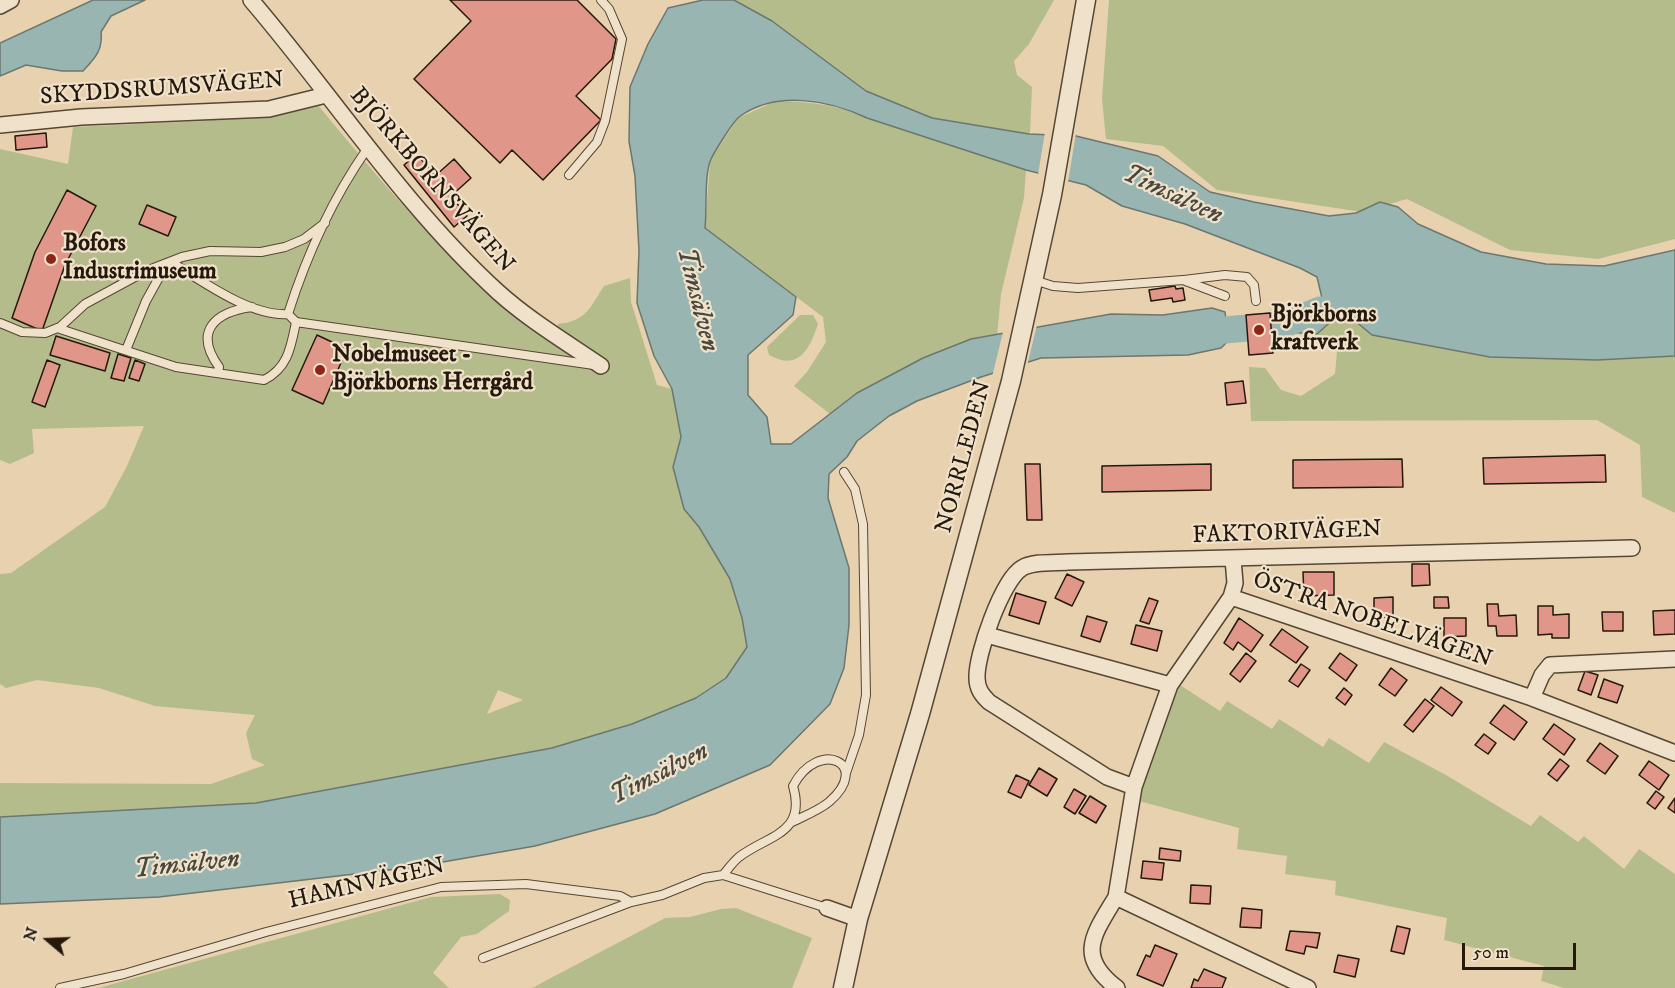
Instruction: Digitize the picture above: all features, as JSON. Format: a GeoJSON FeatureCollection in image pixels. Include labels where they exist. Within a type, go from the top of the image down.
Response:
{"type":"FeatureCollection","features":[{"type":"Feature","properties":{"kind":"street"},"geometry":{"type":"LineString","coordinates":[[0,6],[11,0]]}},
{"type":"Feature","properties":{"kind":"street","name":"NORRLEDEN"},"geometry":{"type":"LineString","coordinates":[[843,988],[858,919],[923,703],[1011,381],[1052,195],[1086,0]]}},
{"type":"Feature","properties":{"kind":"street","name":"BJÖRKBORNSVÄGEN"},"geometry":{"type":"LineString","coordinates":[[254,1],[367,149],[498,292],[543,328],[601,366]]}},
{"type":"Feature","properties":{"kind":"street","name":"SKYDDSRUMSVÄGEN"},"geometry":{"type":"LineString","coordinates":[[0,125],[81,117],[269,109],[326,95]]}},
{"type":"Feature","properties":{"kind":"street","name":"FAKTORIVÄGEN"},"geometry":{"type":"LineString","coordinates":[[1134,787],[1107,777],[988,702],[979,691],[976,677],[997,602],[1008,581],[1023,567],[1068,562],[1632,548]]}},
{"type":"Feature","properties":{"kind":"street"},"geometry":{"type":"LineString","coordinates":[[1231,597],[1235,583],[1233,559]]}},
{"type":"Feature","properties":{"kind":"street","name":"ÖSTRA NOBELVÄGEN"},"geometry":{"type":"LineString","coordinates":[[1116,897],[1134,787],[1170,686],[1231,597],[1532,698],[1675,753]]}},
{"type":"Feature","properties":{"kind":"street"},"geometry":{"type":"LineString","coordinates":[[987,635],[1170,686]]}},
{"type":"Feature","properties":{"kind":"street"},"geometry":{"type":"LineString","coordinates":[[1532,698],[1542,675],[1550,665],[1675,659]]}},
{"type":"Feature","properties":{"kind":"street"},"geometry":{"type":"LineString","coordinates":[[1117,988],[1095,967],[1090,950],[1095,933],[1116,897],[1308,988]]}},
{"type":"Feature","properties":{"kind":"street"},"geometry":{"type":"LineString","coordinates":[[827,908],[858,919]]}},
{"type":"Feature","properties":{"kind":"street","name":"NORRLEDEN"},"geometry":{"type":"LineString","coordinates":[[829,988],[858,919]]}},
{"type":"Feature","properties":{"kind":"lane"},"geometry":{"type":"LineString","coordinates":[[569,175],[597,142],[605,121],[622,39],[609,9],[601,0]]}},
{"type":"Feature","properties":{"kind":"lane"},"geometry":{"type":"LineString","coordinates":[[288,314],[325,223],[351,173],[367,149]]}},
{"type":"Feature","properties":{"kind":"lane"},"geometry":{"type":"LineString","coordinates":[[0,323],[22,332],[45,333],[57,328],[84,304],[126,281],[169,262],[210,251],[261,252],[285,247],[304,239],[325,223]]}},
{"type":"Feature","properties":{"kind":"lane"},"geometry":{"type":"LineString","coordinates":[[169,262],[252,307],[274,315],[288,314],[296,322],[601,366]]}},
{"type":"Feature","properties":{"kind":"lane"},"geometry":{"type":"LineString","coordinates":[[126,350],[146,301],[169,262]]}},
{"type":"Feature","properties":{"kind":"lane"},"geometry":{"type":"LineString","coordinates":[[1034,280],[1053,286],[1078,288],[1182,280],[1205,276],[1247,277],[1254,285],[1256,301]]}},
{"type":"Feature","properties":{"kind":"lane"},"geometry":{"type":"LineString","coordinates":[[1182,280],[1225,296]]}},
{"type":"Feature","properties":{"kind":"lane"},"geometry":{"type":"LineString","coordinates":[[218,373],[219,367],[211,356],[208,343],[210,330],[218,318],[226,312],[252,307]]}},
{"type":"Feature","properties":{"kind":"lane"},"geometry":{"type":"LineString","coordinates":[[57,328],[176,367],[251,380],[264,380],[276,374],[284,365],[290,351],[296,322]]}},
{"type":"Feature","properties":{"kind":"lane"},"geometry":{"type":"LineString","coordinates":[[827,908],[723,875],[739,857],[778,836],[792,822],[830,801],[839,790],[859,735],[866,695],[863,524],[855,489],[844,472]]}},
{"type":"Feature","properties":{"kind":"lane"},"geometry":{"type":"LineString","coordinates":[[792,822],[797,802],[793,786],[800,772],[824,759],[838,760],[846,773]]}},
{"type":"Feature","properties":{"kind":"lane","name":"HAMNVÄGEN"},"geometry":{"type":"LineString","coordinates":[[60,988],[124,974],[266,932],[441,887],[526,885],[620,896],[631,902],[662,895],[704,878],[723,875]]}},
{"type":"Feature","properties":{"kind":"lane"},"geometry":{"type":"LineString","coordinates":[[483,958],[631,902]]}},
{"type":"Feature","properties":{"kind":"green space"},"geometry":{"type":"Polygon","coordinates":[[[734,0],[1054,0],[1029,44],[1014,61],[1017,75],[1032,87],[1030,134],[932,118],[866,91],[772,21],[734,0]]]}},
{"type":"Feature","properties":{"kind":"green space"},"geometry":{"type":"Polygon","coordinates":[[[1109,0],[1675,0],[1675,239],[1598,259],[1510,250],[1407,199],[1362,212],[1217,190],[1163,146],[1106,139],[1102,99],[1109,0]]]}},
{"type":"Feature","properties":{"kind":"green space"},"geometry":{"type":"Polygon","coordinates":[[[776,101],[811,103],[845,110],[1026,170],[1024,198],[1001,294],[997,336],[953,348],[909,366],[868,388],[830,414],[794,386],[807,372],[826,342],[823,317],[705,228],[710,161],[738,118],[776,101]]]}},
{"type":"Feature","properties":{"kind":"green space"},"geometry":{"type":"Polygon","coordinates":[[[317,104],[393,194],[449,254],[506,308],[536,332],[540,327],[554,337],[558,324],[575,320],[586,312],[604,286],[630,278],[631,302],[657,385],[672,389],[681,437],[673,467],[684,509],[699,527],[730,579],[742,618],[747,647],[726,678],[696,698],[632,724],[552,748],[256,803],[0,817],[0,783],[211,784],[265,765],[252,759],[246,733],[255,715],[155,706],[99,688],[37,680],[6,688],[0,684],[0,574],[11,573],[105,507],[127,466],[144,426],[32,429],[34,453],[10,464],[0,460],[0,149],[68,164],[73,127],[204,121],[317,104]],[[498,690],[487,714],[523,700],[498,690]]]}},
{"type":"Feature","properties":{"kind":"green space"},"geometry":{"type":"Polygon","coordinates":[[[800,315],[813,315],[818,324],[807,349],[796,359],[788,361],[769,355],[767,347],[800,315]]]}},
{"type":"Feature","properties":{"kind":"green space"},"geometry":{"type":"Polygon","coordinates":[[[1348,315],[1372,335],[1490,357],[1597,360],[1675,356],[1675,513],[1642,497],[1640,445],[1597,420],[1251,421],[1249,367],[1265,368],[1281,390],[1301,396],[1335,374],[1337,351],[1317,334],[1337,316],[1348,315]]]}},
{"type":"Feature","properties":{"kind":"green space"},"geometry":{"type":"Polygon","coordinates":[[[1180,685],[1220,711],[1227,701],[1272,729],[1279,719],[1323,747],[1329,738],[1369,763],[1384,742],[1446,775],[1531,826],[1540,815],[1578,842],[1584,836],[1624,869],[1639,849],[1675,874],[1675,988],[1564,988],[1541,981],[1544,966],[1444,940],[1447,918],[1335,895],[1336,881],[1285,874],[1287,856],[1237,849],[1239,828],[1139,801],[1158,736],[1180,685]]]}},
{"type":"Feature","properties":{"kind":"green space"},"geometry":{"type":"Polygon","coordinates":[[[500,894],[510,900],[509,911],[477,934],[461,937],[433,973],[449,988],[98,988],[431,897],[500,894]]]}},
{"type":"Feature","properties":{"kind":"green space"},"geometry":{"type":"Polygon","coordinates":[[[736,908],[812,938],[792,988],[532,988],[665,918],[690,917],[721,909],[736,908]]]}},
{"type":"Feature","properties":{"kind":"water"},"geometry":{"type":"Polygon","coordinates":[[[93,0],[145,0],[111,16],[101,32],[101,44],[97,53],[83,71],[62,71],[26,65],[0,76],[0,43],[93,0]]]}},
{"type":"Feature","properties":{"kind":"water","name":"Timsälven"},"geometry":{"type":"Polygon","coordinates":[[[703,0],[734,0],[772,21],[866,91],[932,118],[1029,134],[1076,136],[1158,156],[1210,192],[1329,216],[1356,213],[1380,202],[1398,207],[1418,224],[1481,252],[1546,264],[1604,266],[1675,250],[1675,356],[1597,360],[1490,357],[1372,335],[1348,315],[1337,316],[1317,334],[1286,332],[1286,319],[1303,311],[1302,304],[1322,298],[1317,277],[1300,268],[1185,224],[1122,206],[1086,185],[1026,170],[836,106],[803,101],[769,103],[739,117],[711,159],[707,183],[705,228],[796,297],[793,315],[748,355],[748,395],[767,417],[771,444],[791,444],[857,393],[923,358],[971,339],[1111,314],[1163,315],[1212,308],[1225,312],[1229,340],[1221,348],[1188,355],[1041,358],[917,401],[889,416],[857,441],[847,457],[829,474],[828,498],[849,568],[849,625],[844,668],[830,704],[770,765],[655,814],[535,846],[414,867],[159,897],[0,904],[0,817],[256,803],[552,748],[632,724],[696,698],[726,678],[747,647],[742,618],[730,579],[699,527],[684,509],[673,467],[681,437],[672,389],[654,356],[637,303],[639,251],[635,176],[629,141],[630,87],[648,44],[668,8],[703,0]]]}},
{"type":"Feature","properties":{"kind":"pier"},"geometry":{"type":"Polygon","coordinates":[[[1045,132],[1076,133],[1068,182],[1038,175],[1045,132]]]}},
{"type":"Feature","properties":{"kind":"pier"},"geometry":{"type":"Polygon","coordinates":[[[1037,325],[1027,366],[992,377],[1003,332],[1037,325]]]}},
{"type":"Feature","properties":{"kind":"building"},"geometry":{"type":"Polygon","coordinates":[[[450,0],[577,0],[616,39],[612,59],[576,96],[601,120],[543,180],[512,150],[500,163],[414,79],[471,21],[450,0]]]}},
{"type":"Feature","properties":{"kind":"building"},"geometry":{"type":"Polygon","coordinates":[[[46,133],[47,147],[16,150],[15,136],[46,133]]]}},
{"type":"Feature","properties":{"kind":"building"},"geometry":{"type":"Polygon","coordinates":[[[417,154],[435,176],[454,159],[471,178],[451,196],[467,216],[454,227],[404,165],[417,154]]]}},
{"type":"Feature","properties":{"kind":"building","name":"Bofors Industrimuseum"},"geometry":{"type":"Polygon","coordinates":[[[67,190],[96,206],[65,265],[42,331],[12,318],[35,252],[67,190]]]}},
{"type":"Feature","properties":{"kind":"building"},"geometry":{"type":"Polygon","coordinates":[[[147,205],[176,217],[168,236],[139,224],[147,205]]]}},
{"type":"Feature","properties":{"kind":"building"},"geometry":{"type":"Polygon","coordinates":[[[1175,286],[1176,289],[1183,288],[1185,300],[1173,302],[1172,298],[1151,301],[1149,290],[1175,286]]]}},
{"type":"Feature","properties":{"kind":"building","name":"Björkborns kraftverk"},"geometry":{"type":"Polygon","coordinates":[[[1270,313],[1273,353],[1249,355],[1246,315],[1270,313]]]}},
{"type":"Feature","properties":{"kind":"building","name":"Nobelmuseet - Björkborns Herrgård"},"geometry":{"type":"Polygon","coordinates":[[[317,335],[347,349],[323,404],[292,390],[317,335]]]}},
{"type":"Feature","properties":{"kind":"building"},"geometry":{"type":"Polygon","coordinates":[[[56,336],[110,353],[105,371],[50,355],[56,336]]]}},
{"type":"Feature","properties":{"kind":"building"},"geometry":{"type":"Polygon","coordinates":[[[118,354],[131,358],[124,381],[111,378],[118,354]]]}},
{"type":"Feature","properties":{"kind":"building"},"geometry":{"type":"Polygon","coordinates":[[[47,360],[60,365],[45,407],[32,402],[47,360]]]}},
{"type":"Feature","properties":{"kind":"building"},"geometry":{"type":"Polygon","coordinates":[[[135,360],[145,364],[139,381],[129,378],[135,360]]]}},
{"type":"Feature","properties":{"kind":"building"},"geometry":{"type":"Polygon","coordinates":[[[1243,381],[1246,403],[1227,405],[1225,383],[1243,381]]]}},
{"type":"Feature","properties":{"kind":"building"},"geometry":{"type":"Polygon","coordinates":[[[1605,455],[1606,482],[1484,484],[1483,458],[1605,455]]]}},
{"type":"Feature","properties":{"kind":"building"},"geometry":{"type":"Polygon","coordinates":[[[1402,459],[1403,487],[1293,488],[1293,460],[1402,459]]]}},
{"type":"Feature","properties":{"kind":"building"},"geometry":{"type":"Polygon","coordinates":[[[1025,464],[1040,464],[1042,520],[1027,520],[1025,464]]]}},
{"type":"Feature","properties":{"kind":"building"},"geometry":{"type":"Polygon","coordinates":[[[1211,464],[1211,490],[1102,492],[1102,466],[1211,464]]]}},
{"type":"Feature","properties":{"kind":"building"},"geometry":{"type":"Polygon","coordinates":[[[1412,564],[1429,564],[1430,585],[1412,586],[1412,564]]]}},
{"type":"Feature","properties":{"kind":"building"},"geometry":{"type":"Polygon","coordinates":[[[1303,572],[1334,572],[1334,595],[1304,596],[1303,572]]]}},
{"type":"Feature","properties":{"kind":"building"},"geometry":{"type":"Polygon","coordinates":[[[1067,574],[1084,582],[1072,606],[1055,598],[1067,574]]]}},
{"type":"Feature","properties":{"kind":"building"},"geometry":{"type":"Polygon","coordinates":[[[1016,593],[1046,602],[1039,624],[1009,615],[1016,593]]]}},
{"type":"Feature","properties":{"kind":"building"},"geometry":{"type":"Polygon","coordinates":[[[1393,597],[1393,617],[1374,617],[1374,598],[1393,597]]]}},
{"type":"Feature","properties":{"kind":"building"},"geometry":{"type":"Polygon","coordinates":[[[1434,597],[1448,597],[1449,608],[1434,608],[1434,597]]]}},
{"type":"Feature","properties":{"kind":"building"},"geometry":{"type":"Polygon","coordinates":[[[1149,598],[1158,601],[1149,624],[1140,621],[1149,598]]]}},
{"type":"Feature","properties":{"kind":"building"},"geometry":{"type":"Polygon","coordinates":[[[1487,604],[1498,604],[1499,616],[1516,615],[1517,636],[1497,636],[1496,626],[1488,626],[1487,604]]]}},
{"type":"Feature","properties":{"kind":"building"},"geometry":{"type":"Polygon","coordinates":[[[1538,606],[1553,606],[1553,615],[1569,614],[1569,638],[1552,638],[1552,634],[1538,635],[1538,606]]]}},
{"type":"Feature","properties":{"kind":"building"},"geometry":{"type":"Polygon","coordinates":[[[1675,610],[1675,634],[1654,635],[1653,611],[1675,610]]]}},
{"type":"Feature","properties":{"kind":"building"},"geometry":{"type":"Polygon","coordinates":[[[1602,612],[1623,612],[1623,631],[1603,631],[1602,612]]]}},
{"type":"Feature","properties":{"kind":"building"},"geometry":{"type":"Polygon","coordinates":[[[1087,616],[1107,622],[1100,642],[1081,636],[1087,616]]]}},
{"type":"Feature","properties":{"kind":"building"},"geometry":{"type":"Polygon","coordinates":[[[1239,618],[1263,635],[1251,652],[1238,642],[1233,650],[1224,643],[1239,618]]]}},
{"type":"Feature","properties":{"kind":"building"},"geometry":{"type":"Polygon","coordinates":[[[1444,618],[1466,618],[1466,636],[1444,637],[1444,618]]]}},
{"type":"Feature","properties":{"kind":"building"},"geometry":{"type":"Polygon","coordinates":[[[1136,625],[1162,631],[1157,651],[1131,644],[1136,625]]]}},
{"type":"Feature","properties":{"kind":"building"},"geometry":{"type":"Polygon","coordinates":[[[1282,629],[1308,647],[1296,663],[1270,645],[1282,629]]]}},
{"type":"Feature","properties":{"kind":"building"},"geometry":{"type":"Polygon","coordinates":[[[1246,653],[1256,661],[1240,682],[1230,674],[1246,653]]]}},
{"type":"Feature","properties":{"kind":"building"},"geometry":{"type":"Polygon","coordinates":[[[1340,653],[1357,665],[1346,681],[1329,668],[1340,653]]]}},
{"type":"Feature","properties":{"kind":"building"},"geometry":{"type":"Polygon","coordinates":[[[1301,664],[1310,670],[1298,687],[1289,681],[1301,664]]]}},
{"type":"Feature","properties":{"kind":"building"},"geometry":{"type":"Polygon","coordinates":[[[1391,668],[1407,680],[1395,696],[1379,685],[1391,668]]]}},
{"type":"Feature","properties":{"kind":"building"},"geometry":{"type":"Polygon","coordinates":[[[1585,671],[1598,675],[1591,695],[1578,690],[1585,671]]]}},
{"type":"Feature","properties":{"kind":"building"},"geometry":{"type":"Polygon","coordinates":[[[1604,679],[1623,686],[1617,703],[1598,697],[1604,679]]]}},
{"type":"Feature","properties":{"kind":"building"},"geometry":{"type":"Polygon","coordinates":[[[1441,687],[1462,702],[1452,716],[1431,700],[1441,687]]]}},
{"type":"Feature","properties":{"kind":"building"},"geometry":{"type":"Polygon","coordinates":[[[1344,688],[1352,695],[1345,705],[1336,698],[1344,688]]]}},
{"type":"Feature","properties":{"kind":"building"},"geometry":{"type":"Polygon","coordinates":[[[1425,699],[1434,706],[1413,732],[1404,725],[1425,699]]]}},
{"type":"Feature","properties":{"kind":"building"},"geometry":{"type":"Polygon","coordinates":[[[1504,705],[1527,722],[1514,740],[1490,723],[1504,705]]]}},
{"type":"Feature","properties":{"kind":"building"},"geometry":{"type":"Polygon","coordinates":[[[1554,724],[1575,739],[1564,755],[1543,739],[1554,724]]]}},
{"type":"Feature","properties":{"kind":"building"},"geometry":{"type":"Polygon","coordinates":[[[1484,734],[1496,743],[1488,754],[1475,745],[1484,734]]]}},
{"type":"Feature","properties":{"kind":"building"},"geometry":{"type":"Polygon","coordinates":[[[1600,743],[1618,756],[1605,774],[1587,761],[1600,743]]]}},
{"type":"Feature","properties":{"kind":"building"},"geometry":{"type":"Polygon","coordinates":[[[1560,759],[1569,766],[1557,781],[1548,774],[1560,759]]]}},
{"type":"Feature","properties":{"kind":"building"},"geometry":{"type":"Polygon","coordinates":[[[1649,761],[1669,775],[1659,790],[1639,775],[1649,761]]]}},
{"type":"Feature","properties":{"kind":"building"},"geometry":{"type":"Polygon","coordinates":[[[1039,768],[1057,779],[1047,796],[1029,785],[1039,768]]]}},
{"type":"Feature","properties":{"kind":"building"},"geometry":{"type":"Polygon","coordinates":[[[1016,775],[1029,781],[1021,798],[1008,792],[1016,775]]]}},
{"type":"Feature","properties":{"kind":"building"},"geometry":{"type":"Polygon","coordinates":[[[1074,789],[1086,796],[1075,814],[1064,807],[1074,789]]]}},
{"type":"Feature","properties":{"kind":"building"},"geometry":{"type":"Polygon","coordinates":[[[1656,791],[1664,797],[1655,809],[1647,803],[1656,791]]]}},
{"type":"Feature","properties":{"kind":"building"},"geometry":{"type":"Polygon","coordinates":[[[1090,796],[1106,806],[1096,823],[1079,813],[1090,796]]]}},
{"type":"Feature","properties":{"kind":"building"},"geometry":{"type":"Polygon","coordinates":[[[1675,798],[1675,813],[1668,808],[1675,798]]]}},
{"type":"Feature","properties":{"kind":"building"},"geometry":{"type":"Polygon","coordinates":[[[1160,848],[1181,851],[1180,861],[1159,859],[1160,848]]]}},
{"type":"Feature","properties":{"kind":"building"},"geometry":{"type":"Polygon","coordinates":[[[1143,861],[1164,863],[1162,880],[1141,878],[1143,861]]]}},
{"type":"Feature","properties":{"kind":"building"},"geometry":{"type":"Polygon","coordinates":[[[1191,885],[1211,886],[1210,904],[1190,903],[1191,885]]]}},
{"type":"Feature","properties":{"kind":"building"},"geometry":{"type":"Polygon","coordinates":[[[1242,908],[1262,910],[1261,928],[1240,927],[1242,908]]]}},
{"type":"Feature","properties":{"kind":"building"},"geometry":{"type":"Polygon","coordinates":[[[1397,926],[1410,929],[1404,954],[1391,951],[1397,926]]]}},
{"type":"Feature","properties":{"kind":"building"},"geometry":{"type":"Polygon","coordinates":[[[1290,931],[1320,933],[1317,948],[1306,946],[1304,954],[1286,950],[1290,931]]]}},
{"type":"Feature","properties":{"kind":"building"},"geometry":{"type":"Polygon","coordinates":[[[1155,945],[1177,954],[1163,986],[1137,975],[1146,955],[1150,957],[1155,945]]]}},
{"type":"Feature","properties":{"kind":"building"},"geometry":{"type":"Polygon","coordinates":[[[1338,955],[1359,959],[1355,977],[1334,972],[1338,955]]]}},
{"type":"Feature","properties":{"kind":"building"},"geometry":{"type":"Polygon","coordinates":[[[1204,969],[1226,978],[1222,988],[1191,988],[1194,979],[1198,981],[1204,969]]]}},
{"type":"Feature","properties":{"kind":"waterway"},"geometry":{"type":"LineString","coordinates":[[1190,333],[1282,325],[1320,310]]}},
{"type":"Feature","properties":{"kind":"place","name":"Bofors Industrimuseum"},"geometry":{"type":"Point","coordinates":[51,259]}},
{"type":"Feature","properties":{"kind":"place","name":"Björkborns kraftverk"},"geometry":{"type":"Point","coordinates":[1259,330]}},
{"type":"Feature","properties":{"kind":"place","name":"Nobelmuseet - Björkborns Herrgård"},"geometry":{"type":"Point","coordinates":[320,370]}}]}
